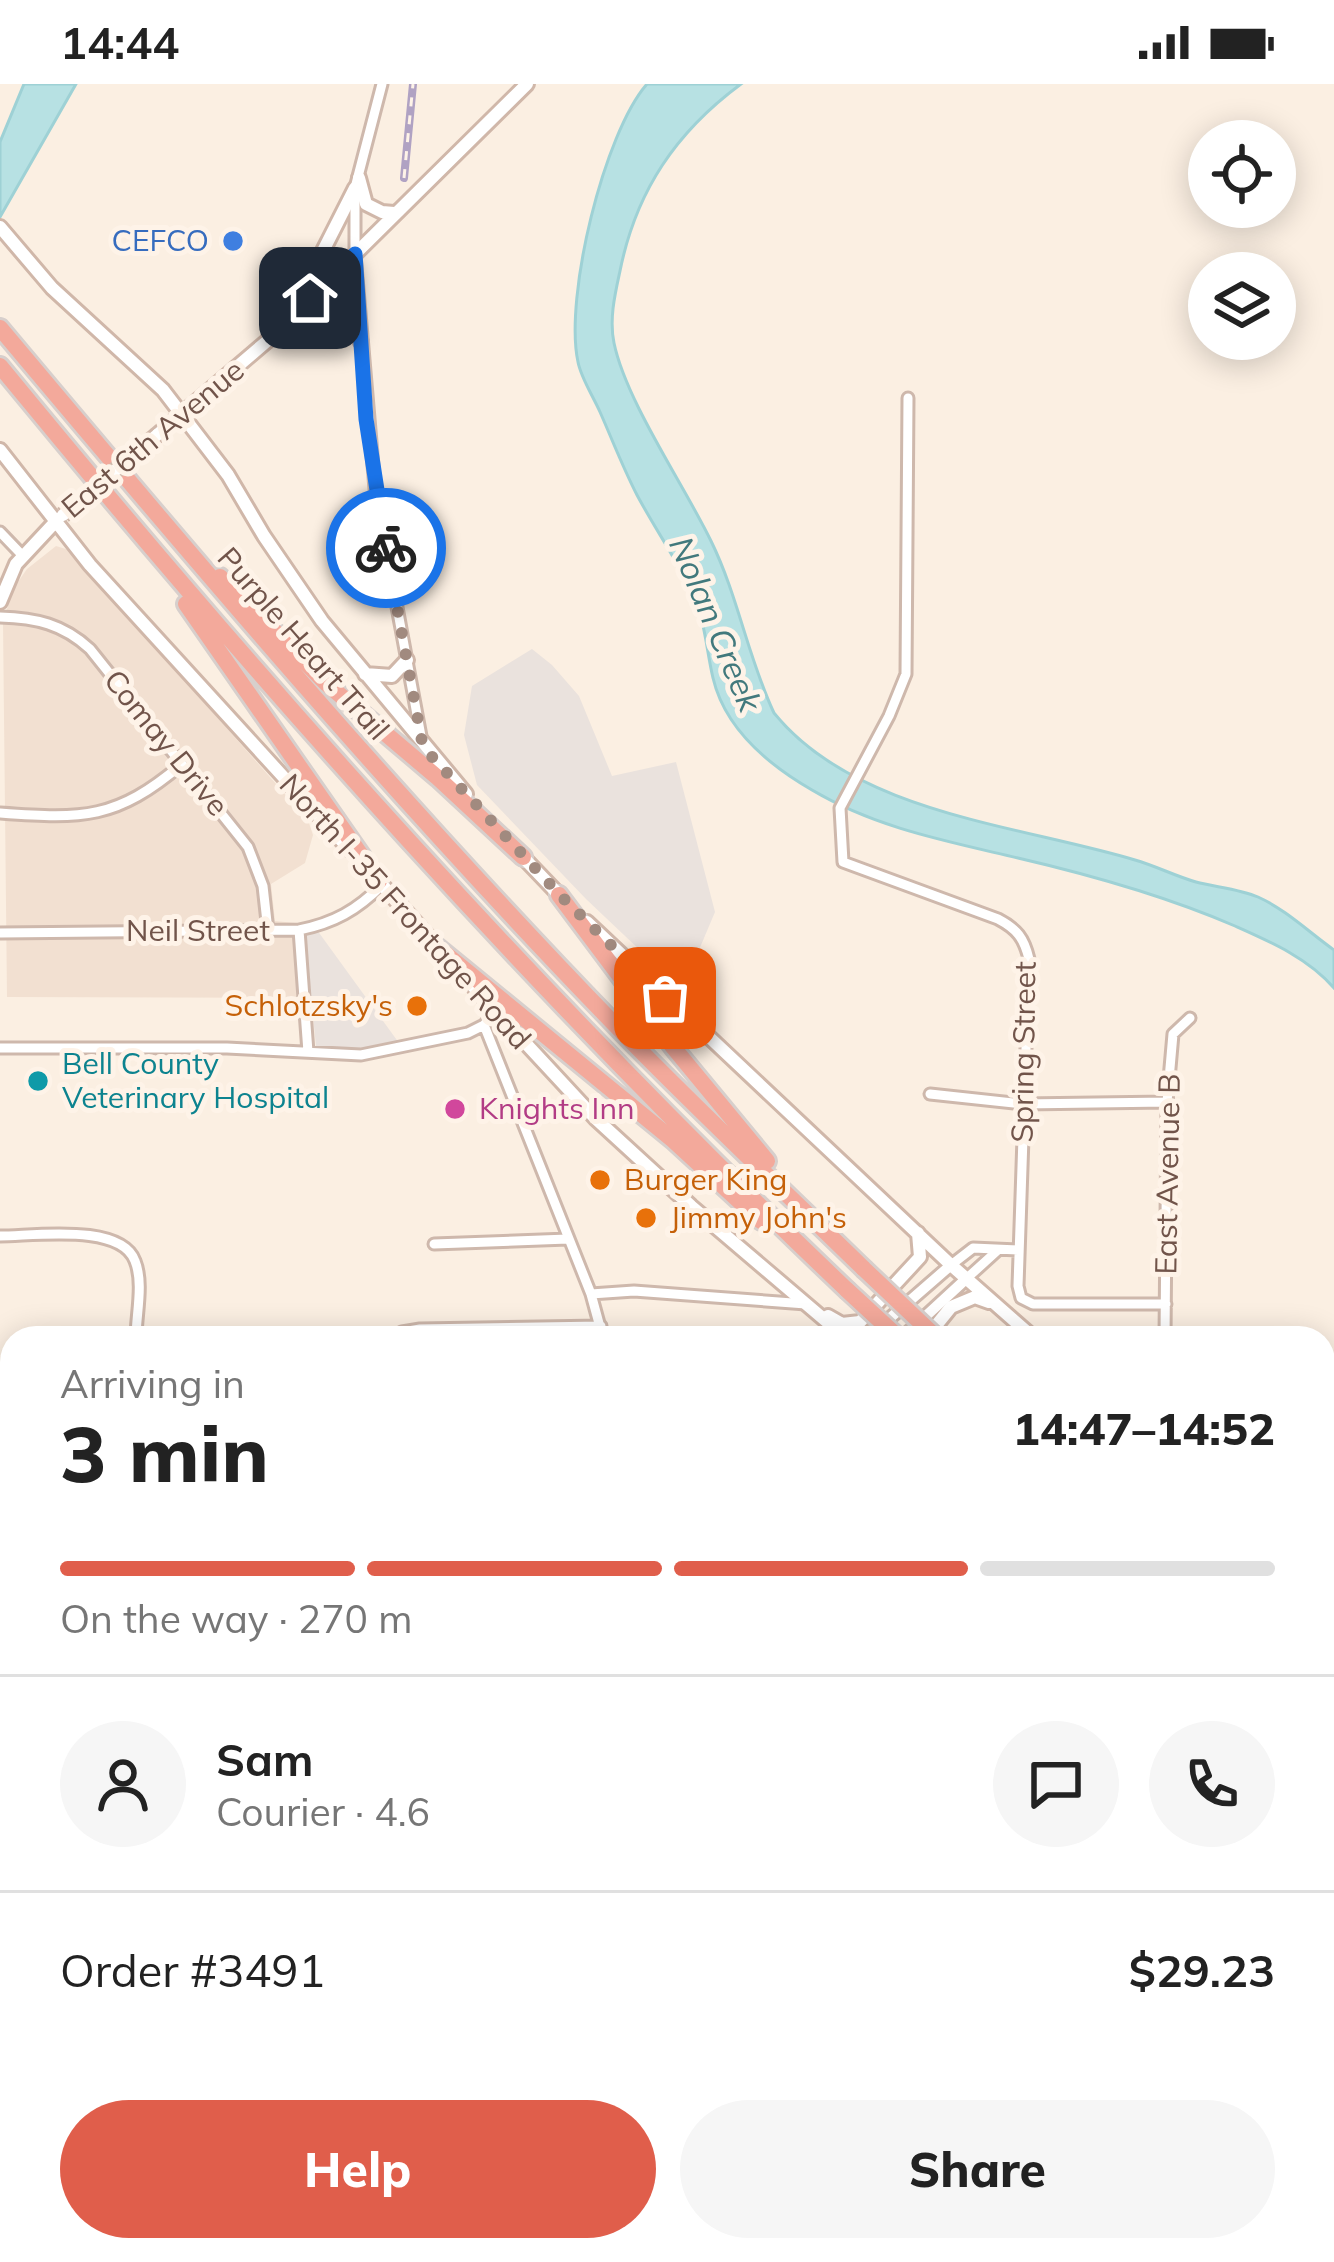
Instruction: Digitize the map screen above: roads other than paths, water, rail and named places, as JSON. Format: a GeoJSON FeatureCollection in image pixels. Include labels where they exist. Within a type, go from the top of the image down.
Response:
{"type":"FeatureCollection","features":[{"type":"Feature","properties":{"kind":"highway","name":"Purple Heart Trail"},"geometry":{"type":"LineString","coordinates":[[0,328],[255,632],[479,880],[626,1035],[924,1326]]}},
{"type":"Feature","properties":{"kind":"highway","name":"Purple Heart Trail"},"geometry":{"type":"LineString","coordinates":[[0,366],[153,552],[451,888],[816,1261],[888,1326]]}},
{"type":"Feature","properties":{"kind":"highway"},"geometry":{"type":"LineString","coordinates":[[153,511],[327,684],[523,857]]}},
{"type":"Feature","properties":{"kind":"highway"},"geometry":{"type":"LineString","coordinates":[[153,552],[380,883]]}},
{"type":"Feature","properties":{"kind":"highway"},"geometry":{"type":"LineString","coordinates":[[560,895],[688,1066],[825,1231]]}},
{"type":"Feature","properties":{"kind":"highway"},"geometry":{"type":"LineString","coordinates":[[437,946],[673,1140],[760,1220],[816,1261]]}},
{"type":"Feature","properties":{"kind":"main road","name":"East 6th Avenue"},"geometry":{"type":"LineString","coordinates":[[0,602],[23,556],[59,518],[287,321],[527,84]]}},
{"type":"Feature","properties":{"kind":"main road"},"geometry":{"type":"LineString","coordinates":[[357,183],[366,204],[394,213]]}},
{"type":"Feature","properties":{"kind":"main road"},"geometry":{"type":"LineString","coordinates":[[287,321],[357,183]]}},
{"type":"Feature","properties":{"kind":"main road"},"geometry":{"type":"LineString","coordinates":[[0,227],[52,288],[147,373],[182,415],[228,475],[301,591],[365,674],[423,747],[523,857],[951,1265],[1021,1326]]}},
{"type":"Feature","properties":{"kind":"main road"},"geometry":{"type":"LineString","coordinates":[[310,298],[328,298],[342,307],[361,342]]}},
{"type":"Feature","properties":{"kind":"main road","name":"North I-35 Frontage Road"},"geometry":{"type":"LineString","coordinates":[[0,450],[186,672],[595,1118],[832,1326]]}},
{"type":"Feature","properties":{"kind":"main road"},"geometry":{"type":"LineString","coordinates":[[365,674],[392,676],[407,661]]}},
{"type":"Feature","properties":{"kind":"main road"},"geometry":{"type":"LineString","coordinates":[[806,1304],[842,1324],[860,1322],[920,1257],[917,1231]]}},
{"type":"Feature","properties":{"kind":"main road"},"geometry":{"type":"LineString","coordinates":[[936,1326],[951,1307],[964,1300],[987,1301],[1015,1320]]}},
{"type":"Feature","properties":{"kind":"street"},"geometry":{"type":"LineString","coordinates":[[382,84],[357,183],[355,254],[374,483],[423,747]]}},
{"type":"Feature","properties":{"kind":"street","name":"Spring Street"},"geometry":{"type":"LineString","coordinates":[[908,398],[906,674],[840,808],[843,862],[998,919],[1025,942],[1029,959],[1019,1250],[1019,1292],[1024,1301],[1166,1304]]}},
{"type":"Feature","properties":{"kind":"street"},"geometry":{"type":"LineString","coordinates":[[0,532],[23,556]]}},
{"type":"Feature","properties":{"kind":"street","name":"Comay Drive"},"geometry":{"type":"LineString","coordinates":[[0,617],[44,621],[74,635],[232,823],[258,867],[268,931]]}},
{"type":"Feature","properties":{"kind":"street"},"geometry":{"type":"LineString","coordinates":[[0,813],[102,813],[130,802],[182,764]]}},
{"type":"Feature","properties":{"kind":"street","name":"Neil Street"},"geometry":{"type":"LineString","coordinates":[[0,933],[299,930],[359,907],[380,883]]}},
{"type":"Feature","properties":{"kind":"street"},"geometry":{"type":"LineString","coordinates":[[299,930],[308,1052]]}},
{"type":"Feature","properties":{"kind":"street"},"geometry":{"type":"LineString","coordinates":[[0,1048],[380,1053],[468,1033],[496,1011]]}},
{"type":"Feature","properties":{"kind":"street","name":"East Avenue B"},"geometry":{"type":"LineString","coordinates":[[1165,1326],[1167,1102],[1173,1034],[1190,1018]]}},
{"type":"Feature","properties":{"kind":"street"},"geometry":{"type":"LineString","coordinates":[[484,1025],[592,1294],[600,1326]]}},
{"type":"Feature","properties":{"kind":"street"},"geometry":{"type":"LineString","coordinates":[[930,1094],[1023,1104],[1167,1102]]}},
{"type":"Feature","properties":{"kind":"street"},"geometry":{"type":"LineString","coordinates":[[0,1237],[98,1236],[127,1249],[138,1275],[136,1326]]}},
{"type":"Feature","properties":{"kind":"street"},"geometry":{"type":"LineString","coordinates":[[434,1244],[568,1239]]}},
{"type":"Feature","properties":{"kind":"street"},"geometry":{"type":"LineString","coordinates":[[881,1326],[973,1248],[1019,1250]]}},
{"type":"Feature","properties":{"kind":"street"},"geometry":{"type":"LineString","coordinates":[[914,1326],[999,1249]]}},
{"type":"Feature","properties":{"kind":"street"},"geometry":{"type":"LineString","coordinates":[[592,1294],[634,1291],[806,1304]]}},
{"type":"Feature","properties":{"kind":"water"},"geometry":{"type":"Polygon","coordinates":[[[24,84],[76,84],[0,217],[0,142],[24,84]]]}},
{"type":"Feature","properties":{"kind":"water","name":"Nolan Creek"},"geometry":{"type":"Polygon","coordinates":[[[647,84],[741,84],[678,143],[648,189],[627,242],[612,325],[630,391],[720,562],[774,713],[808,747],[893,794],[1258,897],[1334,950],[1334,988],[1288,952],[1182,905],[861,814],[779,769],[738,729],[713,678],[696,601],[632,485],[578,362],[577,298],[591,217],[616,139],[647,84]]]}},
{"type":"Feature","properties":{"kind":"railway"},"geometry":{"type":"LineString","coordinates":[[404,178],[413,84]]}},
{"type":"Feature","properties":{"kind":"place","name":"CEFCO"},"geometry":{"type":"Point","coordinates":[233,241]}},
{"type":"Feature","properties":{"kind":"place","name":"Schlotzsky's"},"geometry":{"type":"Point","coordinates":[417,1006]}},
{"type":"Feature","properties":{"kind":"place","name":"Bell County Veterinary Hospital"},"geometry":{"type":"Point","coordinates":[38,1081]}},
{"type":"Feature","properties":{"kind":"place","name":"Knights Inn"},"geometry":{"type":"Point","coordinates":[455,1109]}},
{"type":"Feature","properties":{"kind":"place","name":"Burger King"},"geometry":{"type":"Point","coordinates":[600,1180]}},
{"type":"Feature","properties":{"kind":"place","name":"Jimmy John's"},"geometry":{"type":"Point","coordinates":[646,1218]}}]}
